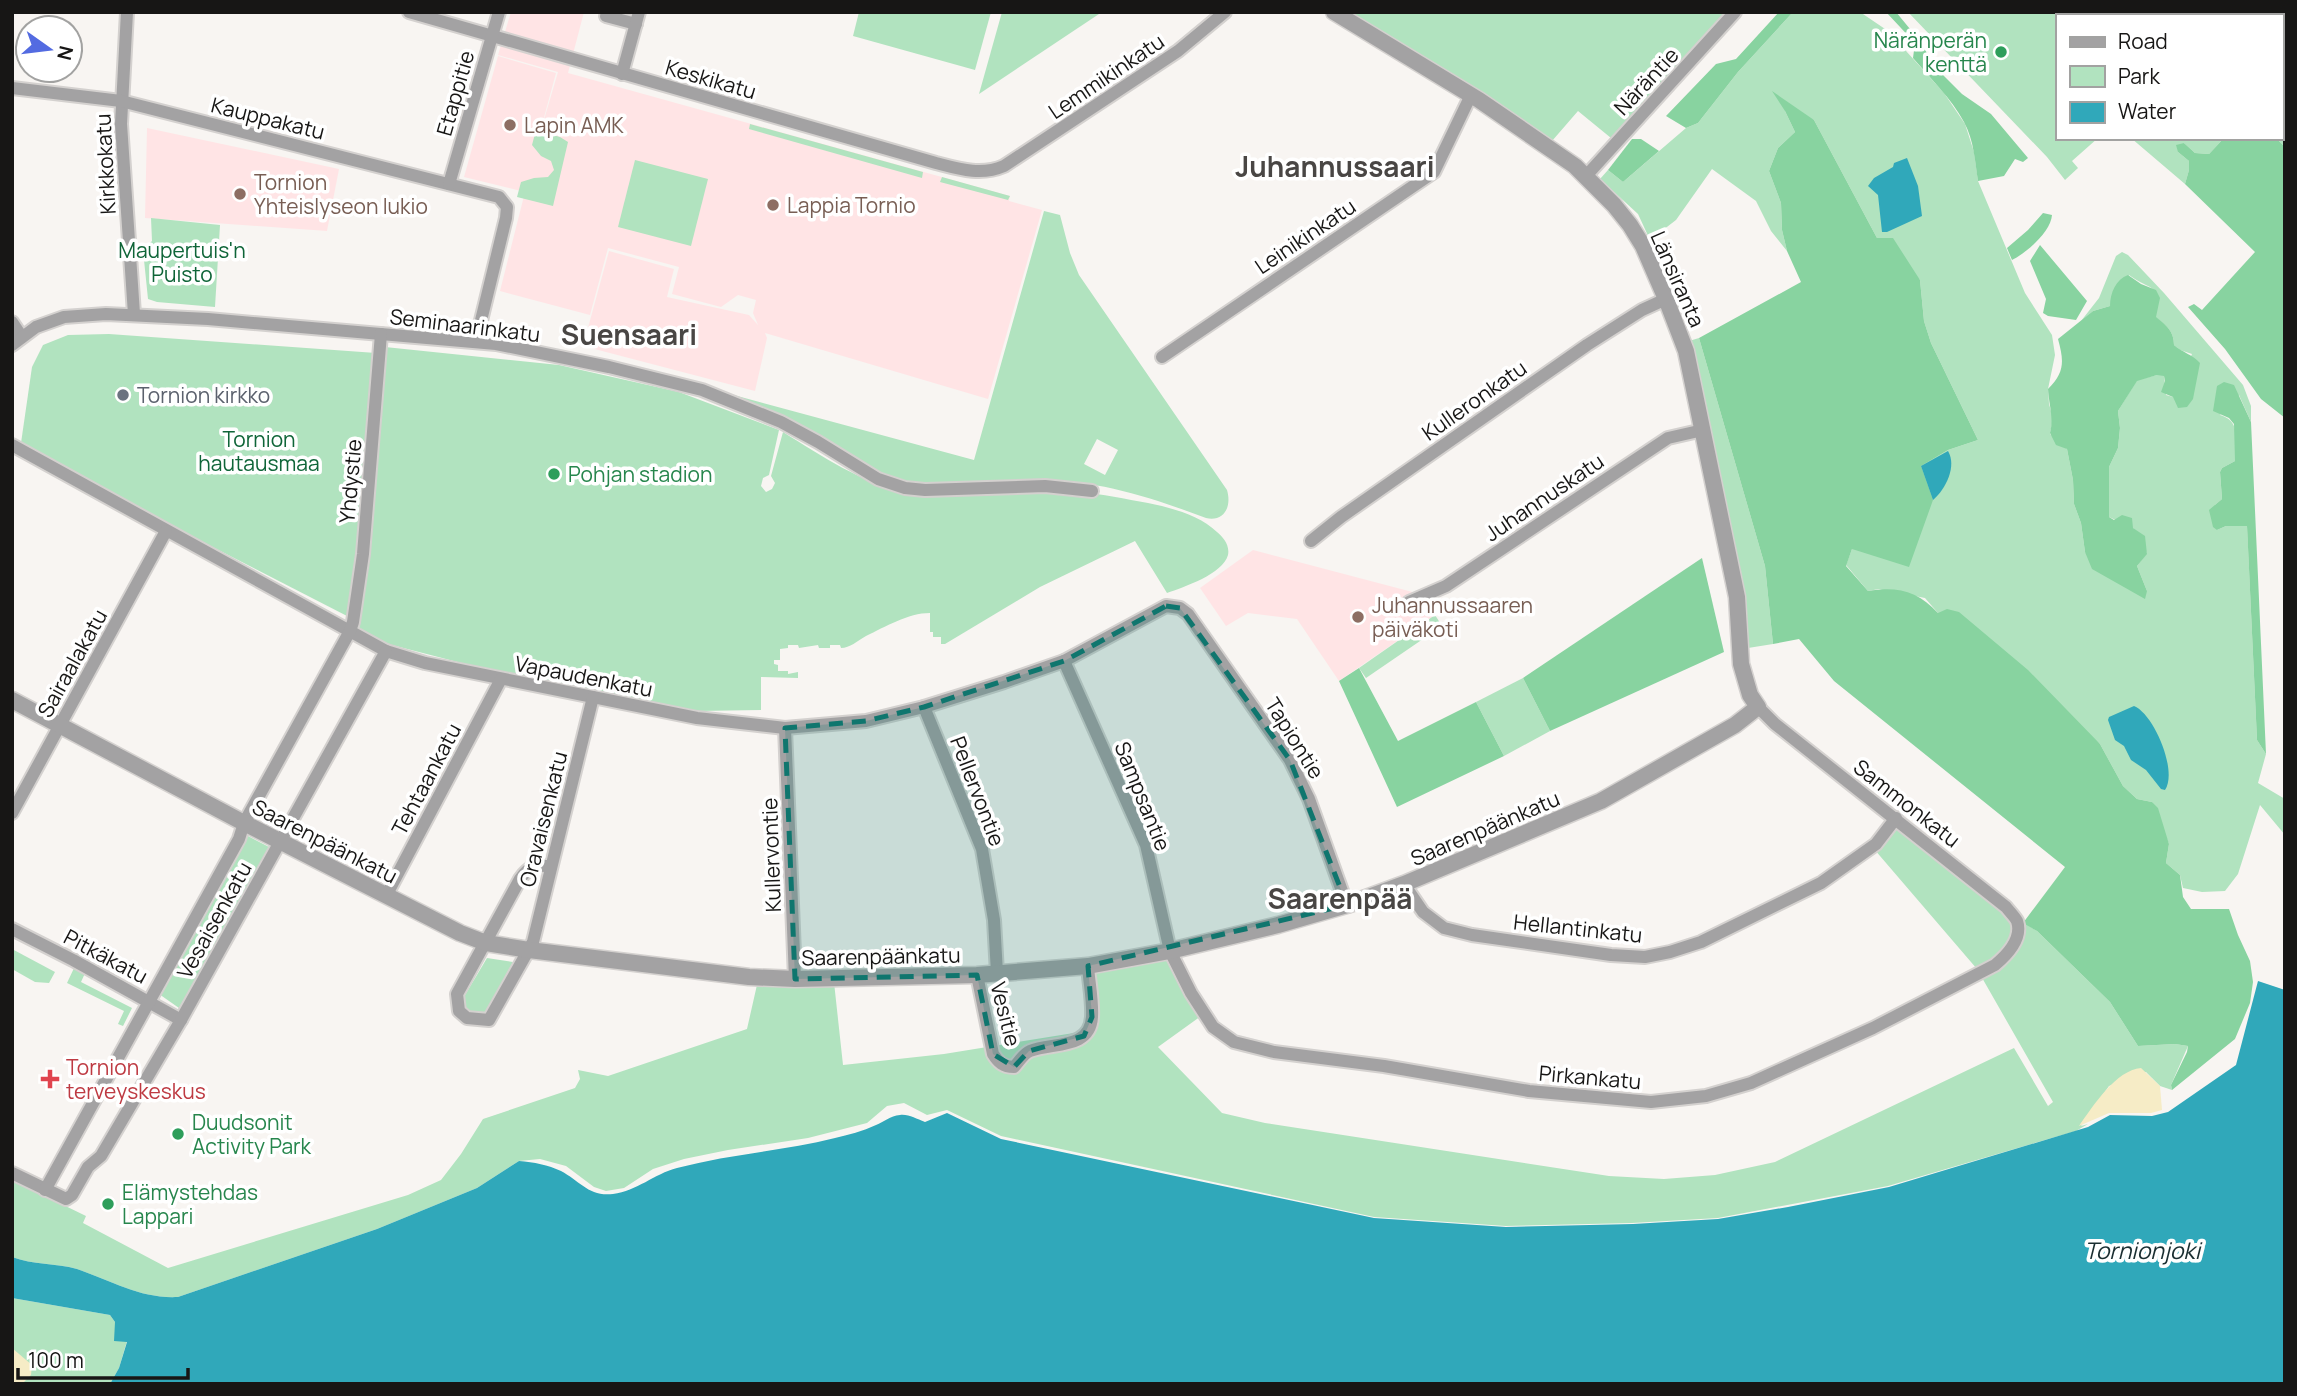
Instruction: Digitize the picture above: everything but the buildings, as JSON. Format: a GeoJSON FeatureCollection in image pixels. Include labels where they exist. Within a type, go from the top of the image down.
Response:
{"type":"FeatureCollection","features":[{"type":"Feature","properties":{"kind":"street","name":"Kirkkokatu"},"geometry":{"type":"LineString","coordinates":[[127,12],[121,102],[134,314]]}},
{"type":"Feature","properties":{"kind":"street","name":"Keskikatu"},"geometry":{"type":"LineString","coordinates":[[409,12],[955,168],[992,172],[1004,166]]}},
{"type":"Feature","properties":{"kind":"street","name":"Etappitie"},"geometry":{"type":"LineString","coordinates":[[449,184],[499,12]]}},
{"type":"Feature","properties":{"kind":"street","name":"Lemmikinkatu"},"geometry":{"type":"LineString","coordinates":[[1004,166],[1178,51],[1224,12]]}},
{"type":"Feature","properties":{"kind":"street","name":"Länsiranta"},"geometry":{"type":"LineString","coordinates":[[1334,12],[1471,95],[1557,153],[1586,176],[1630,225],[1643,246],[1686,351],[1737,597],[1741,664],[1750,695],[1758,708]]}},
{"type":"Feature","properties":{"kind":"street","name":"Näräntie"},"geometry":{"type":"LineString","coordinates":[[1586,176],[1735,12]]}},
{"type":"Feature","properties":{"kind":"street"},"geometry":{"type":"LineString","coordinates":[[606,16],[637,18],[622,74]]}},
{"type":"Feature","properties":{"kind":"street","name":"Kauppakatu"},"geometry":{"type":"LineString","coordinates":[[12,88],[121,102],[499,197],[507,207],[476,341]]}},
{"type":"Feature","properties":{"kind":"street","name":"Leinikinkatu"},"geometry":{"type":"LineString","coordinates":[[1162,357],[1434,172],[1471,95]]}},
{"type":"Feature","properties":{"kind":"street","name":"Kulleronkatu"},"geometry":{"type":"LineString","coordinates":[[1311,541],[1352,509],[1587,345],[1642,310],[1666,299]]}},
{"type":"Feature","properties":{"kind":"street","name":"Seminaarinkatu"},"geometry":{"type":"LineString","coordinates":[[17,341],[36,327],[64,317],[134,314],[476,341],[609,367],[702,390],[780,422],[878,479],[905,488],[925,490],[1045,486],[1093,491]]}},
{"type":"Feature","properties":{"kind":"street"},"geometry":{"type":"LineString","coordinates":[[12,322],[17,341]]}},
{"type":"Feature","properties":{"kind":"street","name":"Yhdystie"},"geometry":{"type":"LineString","coordinates":[[350,631],[363,554],[381,334]]}},
{"type":"Feature","properties":{"kind":"street","name":"Juhannuskatu"},"geometry":{"type":"LineString","coordinates":[[1409,602],[1446,586],[1668,438],[1703,430]]}},
{"type":"Feature","properties":{"kind":"street","name":"Vapaudenkatu"},"geometry":{"type":"LineString","coordinates":[[12,445],[386,651],[425,663],[697,718],[785,728],[866,721],[924,707],[1064,661],[1166,606],[1180,608]]}},
{"type":"Feature","properties":{"kind":"street","name":"Sairaalakatu"},"geometry":{"type":"LineString","coordinates":[[12,813],[166,531]]}},
{"type":"Feature","properties":{"kind":"street","name":"Tapiontie"},"geometry":{"type":"LineString","coordinates":[[1180,608],[1188,614],[1290,760],[1309,799],[1348,905]]}},
{"type":"Feature","properties":{"kind":"street","name":"Vesaisenkatu"},"geometry":{"type":"LineString","coordinates":[[350,631],[45,1190],[66,1199],[72,1195],[88,1167],[101,1156],[181,1020],[386,651]]}},
{"type":"Feature","properties":{"kind":"street","name":"Sampsantie"},"geometry":{"type":"LineString","coordinates":[[1064,661],[1146,845],[1170,951]]}},
{"type":"Feature","properties":{"kind":"street","name":"Tehtaankatu"},"geometry":{"type":"LineString","coordinates":[[386,896],[501,679]]}},
{"type":"Feature","properties":{"kind":"street","name":"Oravaisenkatu"},"geometry":{"type":"LineString","coordinates":[[486,943],[457,994],[459,1011],[467,1018],[479,1021],[489,1020],[529,950],[593,697]]}},
{"type":"Feature","properties":{"kind":"street","name":"Saarenpäänkatu"},"geometry":{"type":"LineString","coordinates":[[12,700],[386,896],[486,943],[749,977],[795,979],[976,975],[1088,966],[1170,951],[1348,905],[1601,801],[1735,725],[1758,708]]}},
{"type":"Feature","properties":{"kind":"street","name":"Pellervontie"},"geometry":{"type":"LineString","coordinates":[[924,707],[982,849],[994,920],[997,973]]}},
{"type":"Feature","properties":{"kind":"street","name":"Sammonkatu"},"geometry":{"type":"LineString","coordinates":[[1758,708],[2006,907],[2017,922],[2017,938]]}},
{"type":"Feature","properties":{"kind":"street","name":"Kullervontie"},"geometry":{"type":"LineString","coordinates":[[785,728],[795,979]]}},
{"type":"Feature","properties":{"kind":"street","name":"Hellantinkatu"},"geometry":{"type":"LineString","coordinates":[[1404,884],[1423,912],[1444,928],[1472,935],[1645,957],[1701,942],[1821,883],[1876,844],[1896,818]]}},
{"type":"Feature","properties":{"kind":"street"},"geometry":{"type":"LineString","coordinates":[[486,943],[525,872],[536,865],[551,867]]}},
{"type":"Feature","properties":{"kind":"street","name":"Pitkäkatu"},"geometry":{"type":"LineString","coordinates":[[12,929],[181,1020]]}},
{"type":"Feature","properties":{"kind":"street","name":"Pirkankatu"},"geometry":{"type":"LineString","coordinates":[[1170,951],[1191,993],[1213,1027],[1234,1042],[1273,1052],[1384,1066],[1529,1091],[1651,1102],[1706,1096],[1751,1083],[1787,1067],[1873,1028],[1995,965],[2008,953],[2017,938]]}},
{"type":"Feature","properties":{"kind":"street","name":"Vesitie"},"geometry":{"type":"LineString","coordinates":[[976,975],[993,1054],[998,1062],[1014,1067],[1029,1051],[1075,1042],[1084,1036],[1092,1017],[1088,966]]}},
{"type":"Feature","properties":{"kind":"street"},"geometry":{"type":"LineString","coordinates":[[12,1173],[45,1190]]}},
{"type":"Feature","properties":{"kind":"highlighted area"},"geometry":{"type":"Polygon","coordinates":[[[1166,606],[1180,608],[1290,760],[1347,905],[1088,966],[1092,1017],[1084,1036],[1029,1051],[1014,1067],[993,1054],[977,975],[795,979],[785,728],[866,721],[924,707],[1064,661],[1166,606]]]}},
{"type":"Feature","properties":{"kind":"shaded area","name":"Lappia Tornio"},"geometry":{"type":"Polygon","coordinates":[[[511,12],[584,12],[568,73],[1010,196],[1009,201],[1042,210],[988,399],[765,333],[767,338],[755,391],[583,346],[609,251],[674,269],[667,297],[749,315],[758,325],[753,313],[756,300],[738,295],[721,307],[672,294],[679,267],[608,248],[590,315],[500,291],[525,192],[464,177],[498,56],[556,73],[536,147],[558,72],[498,55],[511,12]]]}},
{"type":"Feature","properties":{"kind":"shaded area","name":"Tornion Yhteislyseon lukio"},"geometry":{"type":"Polygon","coordinates":[[[147,128],[339,169],[327,231],[145,218],[147,128]]]}},
{"type":"Feature","properties":{"kind":"shaded area","name":"Juhannussaaren päiväkoti"},"geometry":{"type":"Polygon","coordinates":[[[1253,550],[1420,594],[1435,615],[1339,681],[1297,619],[1248,613],[1226,626],[1200,588],[1253,550]]]}},
{"type":"Feature","properties":{"kind":"green space"},"geometry":{"type":"Polygon","coordinates":[[[859,12],[991,12],[975,70],[853,36],[859,12]]]}},
{"type":"Feature","properties":{"kind":"green space"},"geometry":{"type":"Polygon","coordinates":[[[1002,12],[1102,12],[979,94],[1002,12]]]}},
{"type":"Feature","properties":{"kind":"green space"},"geometry":{"type":"Polygon","coordinates":[[[1345,12],[1733,12],[1611,138],[1578,111],[1552,141],[1345,12]]]}},
{"type":"Feature","properties":{"kind":"green space"},"geometry":{"type":"Polygon","coordinates":[[[1779,12],[1793,12],[1738,72],[1698,123],[1686,128],[1666,116],[1716,64],[1736,59],[1779,12]]]}},
{"type":"Feature","properties":{"kind":"green space"},"geometry":{"type":"Polygon","coordinates":[[[1793,12],[1860,12],[1888,31],[1944,93],[1965,124],[1974,152],[1978,181],[2025,293],[2052,335],[2055,355],[2048,389],[2053,418],[2050,434],[2067,449],[2074,504],[2081,523],[2085,552],[2147,591],[2137,566],[2147,553],[2133,528],[2109,517],[2109,467],[2118,448],[2118,411],[2137,380],[2164,375],[2166,395],[2173,397],[2192,354],[2174,345],[2169,329],[2155,317],[2158,298],[2154,290],[2129,275],[2110,306],[2093,311],[2081,321],[2099,298],[2116,256],[2122,252],[2128,255],[2243,385],[2251,406],[2251,422],[2239,395],[2220,415],[2232,422],[2236,440],[2235,461],[2220,472],[2222,499],[2215,505],[2217,530],[2226,526],[2247,525],[2257,740],[2266,754],[2258,783],[2285,799],[2285,835],[2260,805],[2238,874],[2225,891],[2202,892],[2183,888],[2180,875],[2166,863],[2169,844],[2152,802],[2137,799],[2123,786],[2100,744],[1938,613],[1925,598],[1879,589],[1868,591],[1846,565],[1852,549],[1920,466],[1948,450],[1978,440],[1931,343],[1924,321],[1920,280],[1877,238],[1814,120],[1785,111],[1795,132],[1778,148],[1769,171],[1781,203],[1782,230],[1787,251],[1771,231],[1756,201],[1712,169],[1676,220],[1650,240],[1638,214],[1600,179],[1608,170],[1623,182],[1686,128],[1698,123],[1738,72],[1793,12]]]}},
{"type":"Feature","properties":{"kind":"green space"},"geometry":{"type":"Polygon","coordinates":[[[1886,12],[1896,12],[1924,46],[1930,62],[1962,94],[1991,114],[2028,158],[2023,162],[2015,159],[2004,176],[1978,181],[1972,144],[1964,122],[1947,97],[1913,58],[1915,43],[1886,12]]]}},
{"type":"Feature","properties":{"kind":"green space"},"geometry":{"type":"Polygon","coordinates":[[[1908,12],[2285,12],[2285,147],[2278,140],[2283,140],[2283,14],[2056,14],[2056,140],[2096,140],[2072,161],[2078,168],[2065,180],[2047,157],[1908,12]]]}},
{"type":"Feature","properties":{"kind":"green space"},"geometry":{"type":"Polygon","coordinates":[[[1772,91],[1814,120],[1877,238],[1893,238],[1920,280],[1924,321],[1931,343],[1978,440],[1948,450],[1921,466],[1933,500],[1909,567],[1852,549],[1846,566],[1868,591],[1898,590],[1915,595],[1938,613],[1947,609],[1959,612],[2028,670],[2100,744],[2123,786],[2137,799],[2152,802],[2158,808],[2169,844],[2166,863],[2180,875],[2183,897],[2191,909],[2229,909],[2250,961],[2253,982],[2250,1003],[2235,1039],[2172,1090],[2171,1085],[2188,1046],[2138,1046],[2110,1002],[2037,931],[2023,923],[2065,867],[1834,681],[1799,639],[1773,644],[1765,566],[1699,338],[1801,282],[1787,251],[1782,230],[1781,203],[1769,171],[1778,148],[1795,132],[1772,91]]]}},
{"type":"Feature","properties":{"kind":"green space"},"geometry":{"type":"Polygon","coordinates":[[[750,124],[923,172],[922,178],[749,129],[750,124]]]}},
{"type":"Feature","properties":{"kind":"green space"},"geometry":{"type":"Polygon","coordinates":[[[536,130],[568,142],[553,206],[517,197],[521,182],[548,177],[554,170],[551,161],[541,156],[532,145],[536,130]]]}},
{"type":"Feature","properties":{"kind":"green space"},"geometry":{"type":"Polygon","coordinates":[[[1632,139],[1641,139],[1659,151],[1623,182],[1608,170],[1632,139]]]}},
{"type":"Feature","properties":{"kind":"green space"},"geometry":{"type":"Polygon","coordinates":[[[2133,140],[2222,140],[2209,154],[2195,153],[2184,143],[2178,152],[2189,161],[2185,184],[2133,140]]]}},
{"type":"Feature","properties":{"kind":"green space"},"geometry":{"type":"Polygon","coordinates":[[[2222,140],[2278,140],[2285,147],[2285,418],[2261,399],[2225,349],[2188,307],[2194,304],[2202,310],[2255,252],[2185,184],[2189,161],[2178,152],[2176,145],[2184,143],[2195,153],[2209,154],[2222,140]]]}},
{"type":"Feature","properties":{"kind":"green space"},"geometry":{"type":"Polygon","coordinates":[[[635,160],[708,179],[691,246],[618,227],[635,160]]]}},
{"type":"Feature","properties":{"kind":"green space"},"geometry":{"type":"Polygon","coordinates":[[[942,177],[1010,196],[1008,200],[940,182],[942,177]]]}},
{"type":"Feature","properties":{"kind":"green space"},"geometry":{"type":"Polygon","coordinates":[[[1044,211],[1060,215],[1079,275],[1227,490],[1227,507],[1222,515],[1212,519],[1125,492],[1083,483],[1040,480],[935,485],[901,481],[871,468],[811,431],[730,394],[974,460],[1044,211]],[[1097,439],[1084,464],[1105,475],[1118,450],[1097,439]]]}},
{"type":"Feature","properties":{"kind":"green space"},"geometry":{"type":"Polygon","coordinates":[[[2043,213],[2052,215],[2043,235],[2012,260],[2007,248],[2043,213]]]}},
{"type":"Feature","properties":{"kind":"green space","name":"Maupertuis'n Puisto"},"geometry":{"type":"Polygon","coordinates":[[[151,218],[220,225],[215,307],[148,299],[143,250],[152,241],[151,218]]]}},
{"type":"Feature","properties":{"kind":"green space"},"geometry":{"type":"Polygon","coordinates":[[[2040,245],[2087,301],[2076,320],[2043,313],[2046,299],[2030,261],[2040,245]]]}},
{"type":"Feature","properties":{"kind":"green space"},"geometry":{"type":"Polygon","coordinates":[[[2128,275],[2156,290],[2160,298],[2156,317],[2171,332],[2174,345],[2200,363],[2193,399],[2187,407],[2178,408],[2173,397],[2161,392],[2164,376],[2157,375],[2137,381],[2118,411],[2118,448],[2109,467],[2109,517],[2114,520],[2122,515],[2132,518],[2133,528],[2145,536],[2147,554],[2137,566],[2147,591],[2145,599],[2092,569],[2085,552],[2081,523],[2074,504],[2067,449],[2056,445],[2050,433],[2048,389],[2058,377],[2062,366],[2058,339],[2093,311],[2110,306],[2114,287],[2128,275]]]}},
{"type":"Feature","properties":{"kind":"green space","name":"Tornion hautausmaa"},"geometry":{"type":"Polygon","coordinates":[[[109,334],[376,353],[357,550],[347,616],[117,498],[21,443],[32,367],[43,345],[68,335],[109,334]]]}},
{"type":"Feature","properties":{"kind":"green space"},"geometry":{"type":"Polygon","coordinates":[[[1699,338],[1765,566],[1773,644],[1748,648],[1741,574],[1689,341],[1699,338]]]}},
{"type":"Feature","properties":{"kind":"green space"},"geometry":{"type":"Polygon","coordinates":[[[385,347],[559,365],[679,392],[779,430],[769,475],[763,478],[761,486],[766,492],[772,489],[775,483],[771,476],[783,432],[858,476],[907,494],[1079,492],[1166,507],[1210,526],[1226,542],[1228,555],[1225,562],[1211,574],[1167,593],[1135,541],[1040,587],[945,644],[941,644],[941,637],[933,637],[933,632],[930,632],[930,613],[897,621],[844,648],[840,645],[830,645],[830,648],[819,648],[818,645],[799,648],[798,645],[788,645],[788,648],[780,649],[780,660],[774,660],[774,664],[778,665],[778,671],[788,671],[788,674],[798,672],[798,678],[761,677],[761,710],[697,711],[504,674],[388,644],[359,630],[385,347]]]}},
{"type":"Feature","properties":{"kind":"green space"},"geometry":{"type":"Polygon","coordinates":[[[2224,382],[2234,385],[2251,422],[2266,754],[2257,740],[2247,526],[2226,526],[2217,530],[2213,527],[2209,510],[2222,499],[2222,468],[2235,461],[2234,424],[2229,418],[2213,411],[2217,386],[2224,382]]]}},
{"type":"Feature","properties":{"kind":"green space"},"geometry":{"type":"Polygon","coordinates":[[[1702,558],[1724,652],[1550,731],[1523,678],[1702,558]]]}},
{"type":"Feature","properties":{"kind":"green space"},"geometry":{"type":"Polygon","coordinates":[[[1435,615],[1442,626],[1366,678],[1359,668],[1435,615]]]}},
{"type":"Feature","properties":{"kind":"green space"},"geometry":{"type":"Polygon","coordinates":[[[1359,668],[1398,741],[1476,702],[1504,756],[1397,807],[1339,681],[1359,668]]]}},
{"type":"Feature","properties":{"kind":"green space"},"geometry":{"type":"Polygon","coordinates":[[[1523,678],[1550,731],[1504,756],[1476,702],[1523,678]]]}},
{"type":"Feature","properties":{"kind":"green space"},"geometry":{"type":"Polygon","coordinates":[[[1897,824],[2003,909],[2037,931],[2110,1002],[2138,1046],[2188,1046],[2171,1085],[2172,1090],[2160,1086],[2146,1072],[2109,1086],[2081,1126],[2088,1124],[2076,1131],[1888,1186],[1718,1218],[1506,1226],[1374,1217],[1001,1136],[947,1110],[927,1115],[904,1103],[887,1106],[867,1123],[808,1138],[684,1159],[653,1169],[624,1188],[606,1191],[594,1187],[566,1166],[540,1159],[519,1161],[477,1188],[377,1229],[178,1297],[139,1292],[77,1269],[12,1257],[12,1180],[86,1216],[83,1223],[168,1268],[408,1195],[441,1180],[483,1119],[575,1088],[580,1079],[578,1070],[608,1076],[747,1029],[759,976],[833,973],[843,1065],[944,1054],[1080,1032],[1087,1016],[1083,963],[1176,949],[1195,992],[1208,1011],[1158,1047],[1222,1113],[1265,1123],[1609,1176],[1664,1179],[1715,1175],[1775,1162],[2014,1048],[2048,1106],[2053,1102],[1977,969],[1874,849],[1897,824]]]}},
{"type":"Feature","properties":{"kind":"green space"},"geometry":{"type":"Polygon","coordinates":[[[248,836],[271,848],[179,1008],[159,994],[248,836]]]}},
{"type":"Feature","properties":{"kind":"green space"},"geometry":{"type":"Polygon","coordinates":[[[12,949],[55,972],[49,983],[35,982],[12,969],[12,949]]]}},
{"type":"Feature","properties":{"kind":"green space"},"geometry":{"type":"Polygon","coordinates":[[[487,958],[513,962],[485,1014],[476,1016],[466,1010],[462,1000],[487,958]]]}},
{"type":"Feature","properties":{"kind":"green space"},"geometry":{"type":"Polygon","coordinates":[[[75,966],[86,971],[81,982],[132,1008],[123,1026],[118,1024],[124,1011],[67,983],[75,966]]]}},
{"type":"Feature","properties":{"kind":"green space"},"geometry":{"type":"Polygon","coordinates":[[[12,1298],[110,1315],[115,1322],[115,1340],[127,1341],[119,1368],[110,1384],[12,1384],[12,1298]]]}},
{"type":"Feature","properties":{"kind":"sand"},"geometry":{"type":"Polygon","coordinates":[[[2141,1068],[2160,1086],[2162,1110],[2151,1113],[2109,1113],[2079,1126],[2114,1082],[2132,1070],[2141,1068]]]}},
{"type":"Feature","properties":{"kind":"sand"},"geometry":{"type":"Polygon","coordinates":[[[12,1348],[32,1365],[31,1375],[22,1384],[12,1384],[12,1348]]]}},
{"type":"Feature","properties":{"kind":"water"},"geometry":{"type":"Polygon","coordinates":[[[1907,158],[1918,186],[1922,216],[1882,232],[1878,195],[1868,186],[1874,178],[1893,167],[1894,163],[1907,158]]]}},
{"type":"Feature","properties":{"kind":"water"},"geometry":{"type":"Polygon","coordinates":[[[1948,451],[1951,463],[1949,477],[1933,500],[1921,466],[1948,451]]]}},
{"type":"Feature","properties":{"kind":"water"},"geometry":{"type":"Polygon","coordinates":[[[2134,706],[2149,720],[2162,744],[2168,770],[2165,790],[2161,789],[2146,770],[2131,760],[2124,746],[2115,740],[2109,717],[2134,706]]]}},
{"type":"Feature","properties":{"kind":"water","name":"Tornionjoki"},"geometry":{"type":"Polygon","coordinates":[[[2258,981],[2285,990],[2285,1384],[110,1384],[119,1368],[127,1342],[114,1341],[115,1322],[110,1315],[12,1298],[12,1257],[77,1269],[139,1292],[178,1297],[377,1229],[477,1188],[519,1161],[551,1167],[591,1191],[613,1194],[630,1190],[677,1168],[840,1137],[900,1115],[925,1122],[947,1113],[1001,1139],[1374,1218],[1506,1227],[1718,1219],[1889,1187],[2088,1127],[2110,1115],[2152,1116],[2168,1112],[2236,1065],[2258,981]]]}},
{"type":"Feature","properties":{"kind":"place","name":"Näränperän kenttä"},"geometry":{"type":"Point","coordinates":[2001,52]}},
{"type":"Feature","properties":{"kind":"place","name":"Lapin AMK"},"geometry":{"type":"Point","coordinates":[510,125]}},
{"type":"Feature","properties":{"kind":"place","name":"Tornion Yhteislyseon lukio"},"geometry":{"type":"Point","coordinates":[240,194]}},
{"type":"Feature","properties":{"kind":"place","name":"Lappia Tornio"},"geometry":{"type":"Point","coordinates":[773,205]}},
{"type":"Feature","properties":{"kind":"place","name":"Tornion kirkko"},"geometry":{"type":"Point","coordinates":[123,395]}},
{"type":"Feature","properties":{"kind":"place","name":"Pohjan stadion"},"geometry":{"type":"Point","coordinates":[554,474]}},
{"type":"Feature","properties":{"kind":"place","name":"Juhannussaaren päiväkoti"},"geometry":{"type":"Point","coordinates":[1358,617]}},
{"type":"Feature","properties":{"kind":"place","name":"Tornion terveyskeskus"},"geometry":{"type":"Point","coordinates":[50,1079]}},
{"type":"Feature","properties":{"kind":"place","name":"Duudsonit Activity Park"},"geometry":{"type":"Point","coordinates":[178,1134]}},
{"type":"Feature","properties":{"kind":"place","name":"Elämystehdas Lappari"},"geometry":{"type":"Point","coordinates":[108,1204]}},
{"type":"Feature","properties":{"kind":"district","name":"Juhannussaari"},"geometry":{"type":"Point","coordinates":[1335,166]}},
{"type":"Feature","properties":{"kind":"district","name":"Suensaari"},"geometry":{"type":"Point","coordinates":[629,334]}},
{"type":"Feature","properties":{"kind":"district","name":"Saarenpää"},"geometry":{"type":"Point","coordinates":[1340,898]}}]}
